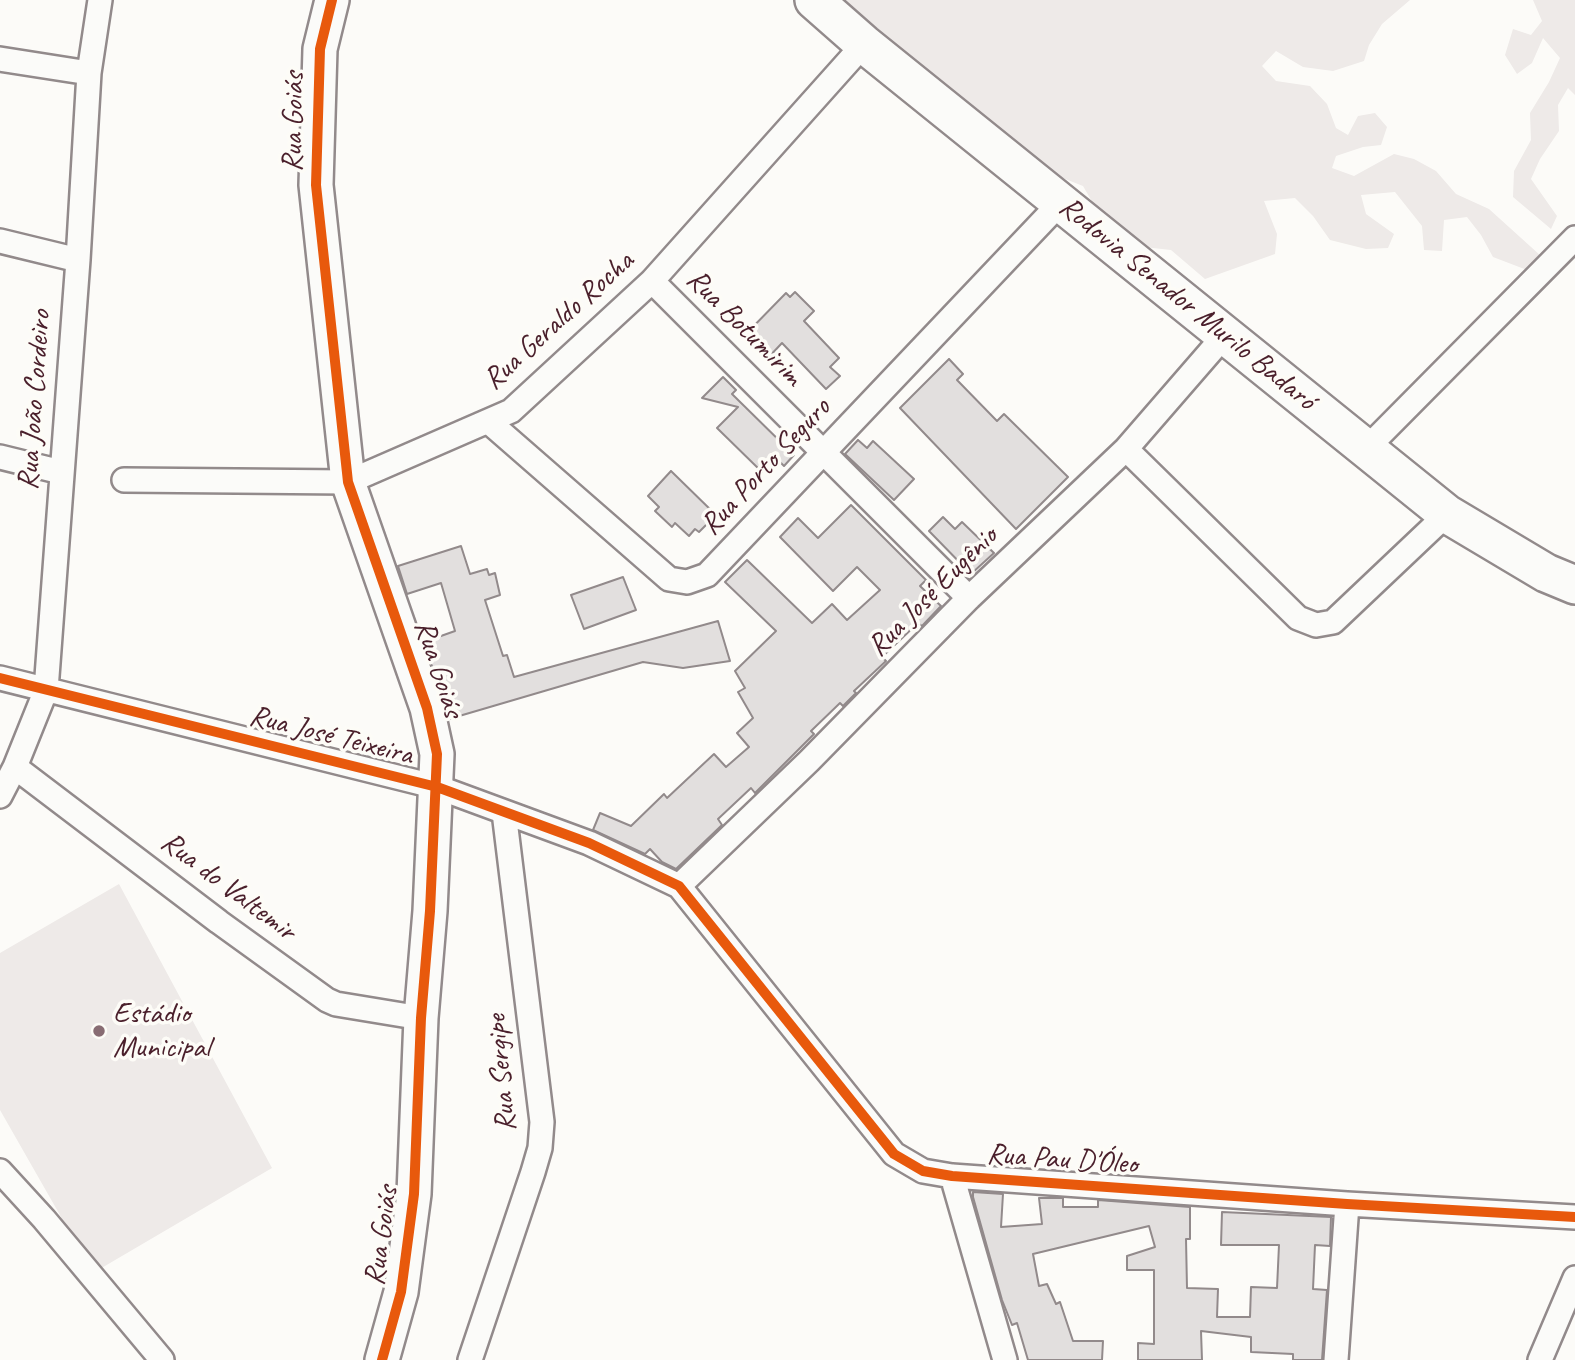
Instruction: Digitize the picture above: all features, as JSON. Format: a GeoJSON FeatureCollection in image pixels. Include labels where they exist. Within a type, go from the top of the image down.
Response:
{"type":"FeatureCollection","features":[{"type":"Feature","properties":{"kind":"main road","name":"Rodovia Senador Murilo Badaró"},"geometry":{"type":"LineString","coordinates":[[814,0],[864,44],[1447,514],[1546,573],[1575,585]]}},
{"type":"Feature","properties":{"kind":"street","name":"Rua João Cordeiro"},"geometry":{"type":"LineString","coordinates":[[0,796],[15,767],[46,690],[89,73],[100,0]]}},
{"type":"Feature","properties":{"kind":"street","name":"Rua Goiás"},"geometry":{"type":"LineString","coordinates":[[332,0],[320,49],[316,185],[348,482],[427,708],[438,754],[421,1018],[414,1194],[401,1292],[382,1360]]}},
{"type":"Feature","properties":{"kind":"street","name":"Rua Geraldo Rocha"},"geometry":{"type":"LineString","coordinates":[[124,480],[348,482],[511,411],[652,281],[864,44]]}},
{"type":"Feature","properties":{"kind":"street"},"geometry":{"type":"LineString","coordinates":[[0,59],[89,73]]}},
{"type":"Feature","properties":{"kind":"street","name":"Rua Porto Seguro"},"geometry":{"type":"LineString","coordinates":[[489,422],[669,579],[687,582],[707,575],[1062,201]]}},
{"type":"Feature","properties":{"kind":"street"},"geometry":{"type":"LineString","coordinates":[[1365,450],[1575,238]]}},
{"type":"Feature","properties":{"kind":"street"},"geometry":{"type":"LineString","coordinates":[[0,242],[78,260]]}},
{"type":"Feature","properties":{"kind":"street","name":"Rua Botumirim"},"geometry":{"type":"LineString","coordinates":[[652,281],[969,598]]}},
{"type":"Feature","properties":{"kind":"street","name":"Rua José Eugênio"},"geometry":{"type":"LineString","coordinates":[[679,886],[809,761],[969,598],[1126,449],[1224,336]]}},
{"type":"Feature","properties":{"kind":"street"},"geometry":{"type":"LineString","coordinates":[[1126,449],[1298,618],[1316,625],[1333,622],[1447,514]]}},
{"type":"Feature","properties":{"kind":"street"},"geometry":{"type":"LineString","coordinates":[[0,457],[61,472]]}},
{"type":"Feature","properties":{"kind":"street","name":"Rua José Teixeira"},"geometry":{"type":"LineString","coordinates":[[0,678],[437,787],[589,843],[679,886]]}},
{"type":"Feature","properties":{"kind":"street","name":"Rua do Valtemir"},"geometry":{"type":"LineString","coordinates":[[15,767],[219,922],[327,1000],[336,1004],[421,1018]]}},
{"type":"Feature","properties":{"kind":"street","name":"Rua Sergipe"},"geometry":{"type":"LineString","coordinates":[[470,1360],[533,1172],[540,1148],[542,1122],[504,812]]}},
{"type":"Feature","properties":{"kind":"street","name":"Rua Pau D'Óleo"},"geometry":{"type":"LineString","coordinates":[[679,886],[894,1154],[923,1171],[952,1176],[1347,1204],[1575,1217]]}},
{"type":"Feature","properties":{"kind":"street"},"geometry":{"type":"LineString","coordinates":[[0,1171],[44,1219],[162,1360]]}},
{"type":"Feature","properties":{"kind":"street"},"geometry":{"type":"LineString","coordinates":[[952,1176],[1005,1360]]}},
{"type":"Feature","properties":{"kind":"street"},"geometry":{"type":"LineString","coordinates":[[1336,1360],[1347,1204]]}},
{"type":"Feature","properties":{"kind":"street"},"geometry":{"type":"LineString","coordinates":[[1541,1360],[1575,1278]]}},
{"type":"Feature","properties":{"kind":"shaded area"},"geometry":{"type":"Polygon","coordinates":[[[834,0],[1410,0],[1382,24],[1369,45],[1364,61],[1333,71],[1303,67],[1276,51],[1262,66],[1276,81],[1310,86],[1327,104],[1336,128],[1348,135],[1358,116],[1375,113],[1387,127],[1381,145],[1363,147],[1336,156],[1332,168],[1354,176],[1394,154],[1414,159],[1436,171],[1456,194],[1489,209],[1541,256],[1527,270],[1493,257],[1467,217],[1444,220],[1442,251],[1424,250],[1422,226],[1395,192],[1361,195],[1366,214],[1394,234],[1388,248],[1366,249],[1330,240],[1313,216],[1295,198],[1264,201],[1277,234],[1275,254],[1205,279],[1171,250],[1135,246],[1104,222],[1083,186],[1035,167],[834,0]]]}},
{"type":"Feature","properties":{"kind":"shaded area"},"geometry":{"type":"Polygon","coordinates":[[[1533,0],[1575,0],[1575,95],[1568,88],[1558,105],[1559,131],[1540,159],[1531,179],[1557,216],[1551,229],[1513,197],[1514,171],[1531,140],[1530,113],[1560,58],[1543,38],[1532,63],[1517,74],[1505,55],[1513,29],[1531,35],[1542,21],[1533,0]]]}},
{"type":"Feature","properties":{"kind":"shaded area","name":"Estádio Municipal"},"geometry":{"type":"Polygon","coordinates":[[[119,884],[272,1168],[93,1273],[0,1110],[0,953],[119,884]]]}},
{"type":"Feature","properties":{"kind":"building"},"geometry":{"type":"Polygon","coordinates":[[[795,292],[814,311],[804,321],[839,358],[830,367],[840,376],[826,389],[782,343],[766,360],[743,337],[786,293],[790,297],[795,292]]]}},
{"type":"Feature","properties":{"kind":"building"},"geometry":{"type":"Polygon","coordinates":[[[949,359],[963,374],[957,380],[997,421],[1004,414],[1068,477],[1016,529],[900,408],[949,359]]]}},
{"type":"Feature","properties":{"kind":"building"},"geometry":{"type":"Polygon","coordinates":[[[723,377],[736,390],[732,394],[794,455],[784,466],[780,462],[771,471],[768,468],[763,473],[717,428],[738,407],[702,398],[723,377]]]}},
{"type":"Feature","properties":{"kind":"building"},"geometry":{"type":"Polygon","coordinates":[[[858,440],[867,448],[873,441],[914,479],[894,500],[845,454],[858,440]]]}},
{"type":"Feature","properties":{"kind":"building"},"geometry":{"type":"Polygon","coordinates":[[[671,471],[716,515],[699,532],[695,529],[689,536],[675,523],[672,527],[655,511],[659,507],[648,496],[671,471]]]}},
{"type":"Feature","properties":{"kind":"building"},"geometry":{"type":"Polygon","coordinates":[[[851,505],[926,580],[920,586],[941,606],[922,626],[918,623],[882,657],[886,661],[854,691],[856,693],[843,706],[840,703],[811,731],[814,734],[755,793],[751,788],[718,819],[722,825],[676,869],[662,862],[650,849],[645,854],[593,830],[600,813],[631,826],[664,794],[667,798],[714,754],[726,767],[749,747],[737,733],[753,718],[738,692],[745,688],[735,671],[776,631],[725,582],[747,560],[812,623],[832,604],[847,620],[880,590],[857,567],[833,591],[780,537],[798,518],[818,538],[851,505]]]}},
{"type":"Feature","properties":{"kind":"building"},"geometry":{"type":"Polygon","coordinates":[[[943,517],[955,529],[962,522],[994,553],[971,574],[929,531],[943,517]]]}},
{"type":"Feature","properties":{"kind":"building"},"geometry":{"type":"Polygon","coordinates":[[[461,546],[470,574],[487,569],[489,575],[495,573],[500,595],[485,600],[503,656],[507,655],[514,677],[718,621],[730,661],[683,668],[643,662],[449,719],[424,642],[455,631],[441,583],[407,594],[398,566],[461,546]]]}},
{"type":"Feature","properties":{"kind":"building"},"geometry":{"type":"Polygon","coordinates":[[[623,577],[636,610],[584,629],[571,595],[623,577]]]}},
{"type":"Feature","properties":{"kind":"building"},"geometry":{"type":"Polygon","coordinates":[[[973,1192],[1003,1194],[1001,1227],[1042,1224],[1039,1198],[1063,1198],[1063,1207],[1098,1207],[1098,1200],[1190,1207],[1190,1239],[1186,1239],[1187,1288],[1218,1289],[1217,1317],[1250,1317],[1251,1287],[1277,1288],[1279,1245],[1221,1245],[1222,1212],[1331,1217],[1330,1246],[1315,1245],[1313,1289],[1327,1290],[1322,1360],[1293,1360],[1293,1354],[1251,1352],[1251,1337],[1201,1331],[1202,1360],[1138,1360],[1138,1343],[1154,1344],[1154,1270],[1127,1270],[1127,1256],[1155,1247],[1149,1226],[1033,1254],[1039,1286],[1047,1284],[1056,1304],[1060,1302],[1073,1341],[1103,1341],[1102,1360],[1028,1360],[1017,1323],[1012,1325],[1002,1300],[973,1192]]]}},
{"type":"Feature","properties":{"kind":"cycle path"},"geometry":{"type":"LineString","coordinates":[[332,0],[320,49],[316,185],[348,482],[427,708],[437,754],[430,911],[421,1018],[414,1194],[401,1292],[382,1360]]}},
{"type":"Feature","properties":{"kind":"cycle path"},"geometry":{"type":"LineString","coordinates":[[0,678],[437,787],[589,843],[679,886],[894,1154],[923,1171],[952,1176],[1347,1204],[1575,1217]]}},
{"type":"Feature","properties":{"kind":"place","name":"Estádio Municipal"},"geometry":{"type":"Point","coordinates":[99,1031]}}]}
